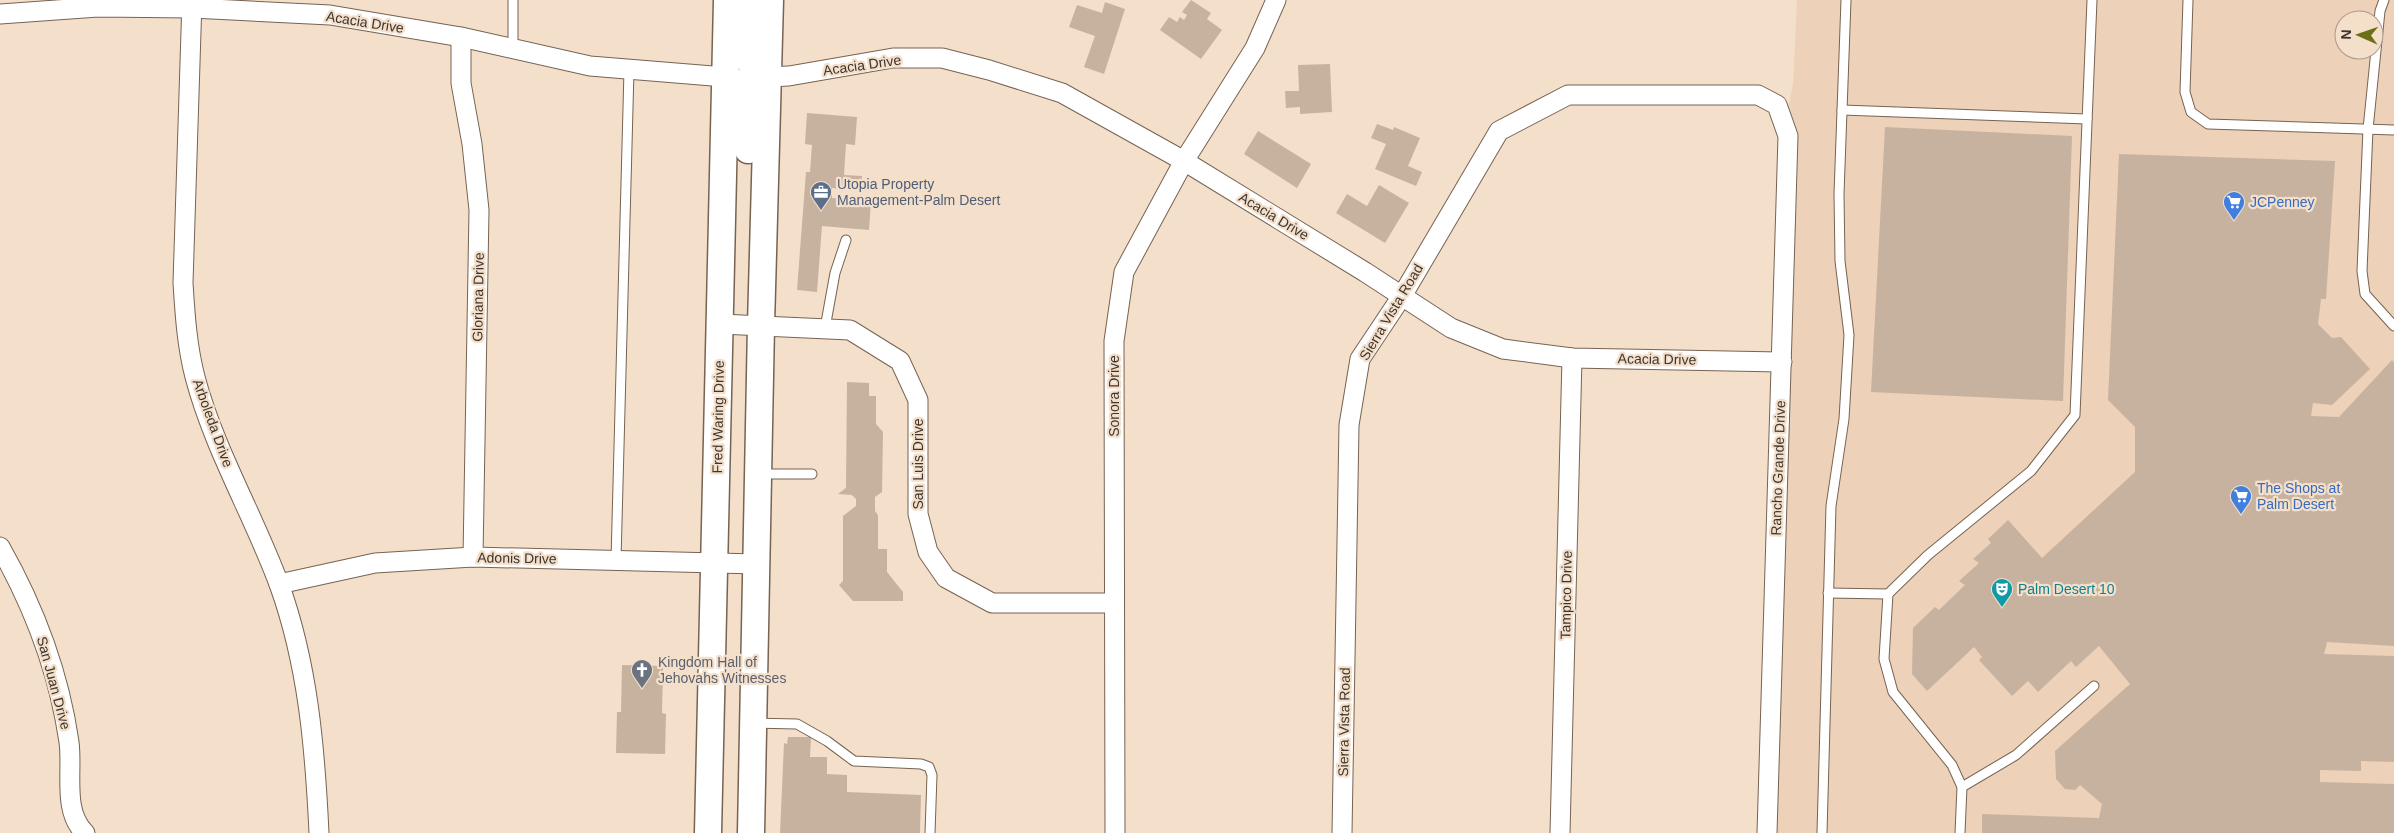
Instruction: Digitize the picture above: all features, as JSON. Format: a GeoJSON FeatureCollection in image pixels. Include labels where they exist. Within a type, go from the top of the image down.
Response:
{"type":"FeatureCollection","features":[{"type":"Feature","properties":{"kind":"main road","name":"Fred Waring Drive"},"geometry":{"type":"LineString","coordinates":[[708,833],[727,0]]}},
{"type":"Feature","properties":{"kind":"main road"},"geometry":{"type":"LineString","coordinates":[[744,0],[745,51],[749,61],[768,77]]}},
{"type":"Feature","properties":{"kind":"main road"},"geometry":{"type":"LineString","coordinates":[[751,833],[763,230],[770,0]]}},
{"type":"Feature","properties":{"kind":"main road"},"geometry":{"type":"LineString","coordinates":[[725,77],[742,86],[749,103],[748,170],[763,230]]}},
{"type":"Feature","properties":{"kind":"street","name":"Sonora Drive"},"geometry":{"type":"LineString","coordinates":[[1115,833],[1114,341],[1124,272],[1184,161],[1255,48],[1276,0]]}},
{"type":"Feature","properties":{"kind":"street","name":"Acacia Drive"},"geometry":{"type":"LineString","coordinates":[[0,14],[98,6],[192,4],[330,15],[461,38],[590,66],[725,77]]}},
{"type":"Feature","properties":{"kind":"street","name":"Arboleda Drive"},"geometry":{"type":"LineString","coordinates":[[192,4],[183,283],[186,330],[195,376],[209,420],[279,584],[298,648],[311,713],[316,764],[319,833]]}},
{"type":"Feature","properties":{"kind":"street","name":"Gloriana Drive"},"geometry":{"type":"LineString","coordinates":[[461,38],[461,83],[472,144],[479,210],[473,557]]}},
{"type":"Feature","properties":{"kind":"street","name":"Acacia Drive"},"geometry":{"type":"LineString","coordinates":[[768,77],[789,76],[893,58],[942,58],[989,70],[1062,93],[1184,161],[1451,328],[1503,348],[1572,358],[1782,362]]}},
{"type":"Feature","properties":{"kind":"street","name":"Sierra Vista Road"},"geometry":{"type":"LineString","coordinates":[[1342,833],[1349,424],[1360,359],[1402,296],[1499,131],[1568,95],[1758,95],[1777,105]]}},
{"type":"Feature","properties":{"kind":"street","name":"Rancho Grande Drive"},"geometry":{"type":"LineString","coordinates":[[1766,833],[1788,136],[1777,105]]}},
{"type":"Feature","properties":{"kind":"street","name":"San Luis Drive"},"geometry":{"type":"LineString","coordinates":[[720,324],[850,330],[900,361],[918,400],[918,514],[928,552],[946,578],[992,603],[1114,603]]}},
{"type":"Feature","properties":{"kind":"street","name":"Tampico Drive"},"geometry":{"type":"LineString","coordinates":[[1560,833],[1572,358]]}},
{"type":"Feature","properties":{"kind":"street","name":"San Juan Drive"},"geometry":{"type":"LineString","coordinates":[[0,547],[15,574],[41,634],[62,706],[71,758],[71,806],[81,829]]}},
{"type":"Feature","properties":{"kind":"street","name":"Adonis Drive"},"geometry":{"type":"LineString","coordinates":[[279,584],[375,563],[473,557],[757,564]]}},
{"type":"Feature","properties":{"kind":"lane"},"geometry":{"type":"LineString","coordinates":[[513,0],[513,49]]}},
{"type":"Feature","properties":{"kind":"lane"},"geometry":{"type":"LineString","coordinates":[[1822,833],[1831,506],[1844,419],[1848,335],[1840,261],[1839,194],[1846,0]]}},
{"type":"Feature","properties":{"kind":"lane"},"geometry":{"type":"LineString","coordinates":[[1960,833],[1962,787],[1952,765],[1894,692],[1884,659],[1888,594],[1928,555],[2031,471],[2075,415],[2092,0]]}},
{"type":"Feature","properties":{"kind":"lane"},"geometry":{"type":"LineString","coordinates":[[2188,0],[2185,92],[2191,112],[2208,124],[2394,130]]}},
{"type":"Feature","properties":{"kind":"lane"},"geometry":{"type":"LineString","coordinates":[[2384,0],[2380,11],[2368,129],[2362,271],[2365,294],[2394,326]]}},
{"type":"Feature","properties":{"kind":"lane"},"geometry":{"type":"LineString","coordinates":[[616,560],[629,70]]}},
{"type":"Feature","properties":{"kind":"lane"},"geometry":{"type":"LineString","coordinates":[[1842,110],[2087,118]]}},
{"type":"Feature","properties":{"kind":"lane"},"geometry":{"type":"LineString","coordinates":[[825,328],[835,273],[846,240]]}},
{"type":"Feature","properties":{"kind":"lane"},"geometry":{"type":"LineString","coordinates":[[758,474],[812,474]]}},
{"type":"Feature","properties":{"kind":"lane"},"geometry":{"type":"LineString","coordinates":[[1828,593],[1888,594]]}},
{"type":"Feature","properties":{"kind":"lane"},"geometry":{"type":"LineString","coordinates":[[1962,787],[2016,755],[2094,686]]}},
{"type":"Feature","properties":{"kind":"lane"},"geometry":{"type":"LineString","coordinates":[[754,723],[796,724],[854,761],[921,764],[930,767],[932,775],[930,833]]}},
{"type":"Feature","properties":{"kind":"shaded area","name":"The Shops at Palm Desert"},"geometry":{"type":"Polygon","coordinates":[[[1797,0],[2394,0],[2394,833],[1761,833],[1788,110],[1793,84],[1797,0]]]}},
{"type":"Feature","properties":{"kind":"building"},"geometry":{"type":"Polygon","coordinates":[[[1191,0],[1211,13],[1207,19],[1222,30],[1201,59],[1160,30],[1169,17],[1177,22],[1180,17],[1184,20],[1187,15],[1182,12],[1191,0]]]}},
{"type":"Feature","properties":{"kind":"building"},"geometry":{"type":"Polygon","coordinates":[[[1105,2],[1125,9],[1104,74],[1084,67],[1095,36],[1069,27],[1077,5],[1102,13],[1105,2]]]}},
{"type":"Feature","properties":{"kind":"building"},"geometry":{"type":"Polygon","coordinates":[[[1330,64],[1332,112],[1300,114],[1300,107],[1286,108],[1285,91],[1299,91],[1298,65],[1330,64]]]}},
{"type":"Feature","properties":{"kind":"building"},"geometry":{"type":"Polygon","coordinates":[[[807,113],[857,117],[855,145],[846,144],[844,175],[862,176],[861,190],[832,188],[832,198],[871,201],[869,230],[822,226],[817,292],[797,290],[806,172],[810,172],[812,145],[805,144],[807,113]]]}},
{"type":"Feature","properties":{"kind":"building"},"geometry":{"type":"Polygon","coordinates":[[[1377,124],[1393,130],[1394,127],[1420,138],[1408,166],[1422,172],[1416,186],[1375,169],[1386,144],[1371,138],[1377,124]]]}},
{"type":"Feature","properties":{"kind":"building"},"geometry":{"type":"Polygon","coordinates":[[[1885,127],[2072,136],[2063,401],[1871,392],[1885,127]]]}},
{"type":"Feature","properties":{"kind":"building"},"geometry":{"type":"Polygon","coordinates":[[[1258,131],[1311,164],[1297,188],[1244,154],[1258,131]]]}},
{"type":"Feature","properties":{"kind":"building","name":"The Shops at Palm Desert"},"geometry":{"type":"Polygon","coordinates":[[[2119,154],[2335,161],[2326,299],[2321,299],[2318,324],[2332,338],[2341,337],[2370,369],[2332,405],[2313,403],[2311,416],[2339,417],[2392,360],[2394,363],[2394,646],[2327,642],[2324,654],[2394,656],[2394,762],[2361,761],[2361,771],[2320,770],[2320,782],[2394,784],[2394,833],[1982,833],[1982,814],[2099,818],[2102,804],[2080,785],[2075,790],[2065,789],[2056,779],[2055,751],[2130,684],[2099,646],[2076,667],[2071,661],[2038,692],[2028,681],[2012,696],[1979,660],[1982,657],[1974,647],[1927,691],[1912,674],[1913,628],[1935,607],[1939,610],[1965,585],[1959,581],[1979,563],[1973,559],[1991,543],[1988,539],[2008,520],[2042,558],[2135,472],[2135,427],[2108,400],[2119,154]]]}},
{"type":"Feature","properties":{"kind":"building"},"geometry":{"type":"Polygon","coordinates":[[[1379,185],[1409,203],[1385,243],[1336,213],[1347,194],[1367,206],[1379,185]]]}},
{"type":"Feature","properties":{"kind":"building"},"geometry":{"type":"Polygon","coordinates":[[[847,382],[869,383],[869,396],[876,396],[876,424],[883,432],[882,492],[875,497],[875,511],[878,515],[878,549],[887,549],[887,572],[903,592],[903,601],[853,601],[839,585],[843,581],[843,516],[856,506],[856,499],[852,495],[838,494],[846,488],[847,382]]]}},
{"type":"Feature","properties":{"kind":"building","name":"Kingdom Hall of Jehovahs Witnesses"},"geometry":{"type":"Polygon","coordinates":[[[622,665],[663,666],[662,713],[666,714],[665,754],[616,753],[617,712],[621,712],[622,665]]]}},
{"type":"Feature","properties":{"kind":"building"},"geometry":{"type":"Polygon","coordinates":[[[788,737],[811,737],[810,757],[827,757],[827,774],[847,775],[847,792],[921,795],[920,833],[780,833],[784,743],[787,744],[788,737]]]}},
{"type":"Feature","properties":{"kind":"place","name":"Utopia Property Management-Palm Desert"},"geometry":{"type":"Point","coordinates":[821,211]}},
{"type":"Feature","properties":{"kind":"place","name":"JCPenney"},"geometry":{"type":"Point","coordinates":[2234,221]}},
{"type":"Feature","properties":{"kind":"place","name":"The Shops at Palm Desert"},"geometry":{"type":"Point","coordinates":[2241,515]}},
{"type":"Feature","properties":{"kind":"place","name":"Palm Desert 10"},"geometry":{"type":"Point","coordinates":[2002,608]}},
{"type":"Feature","properties":{"kind":"place","name":"Kingdom Hall of Jehovahs Witnesses"},"geometry":{"type":"Point","coordinates":[642,689]}}]}
